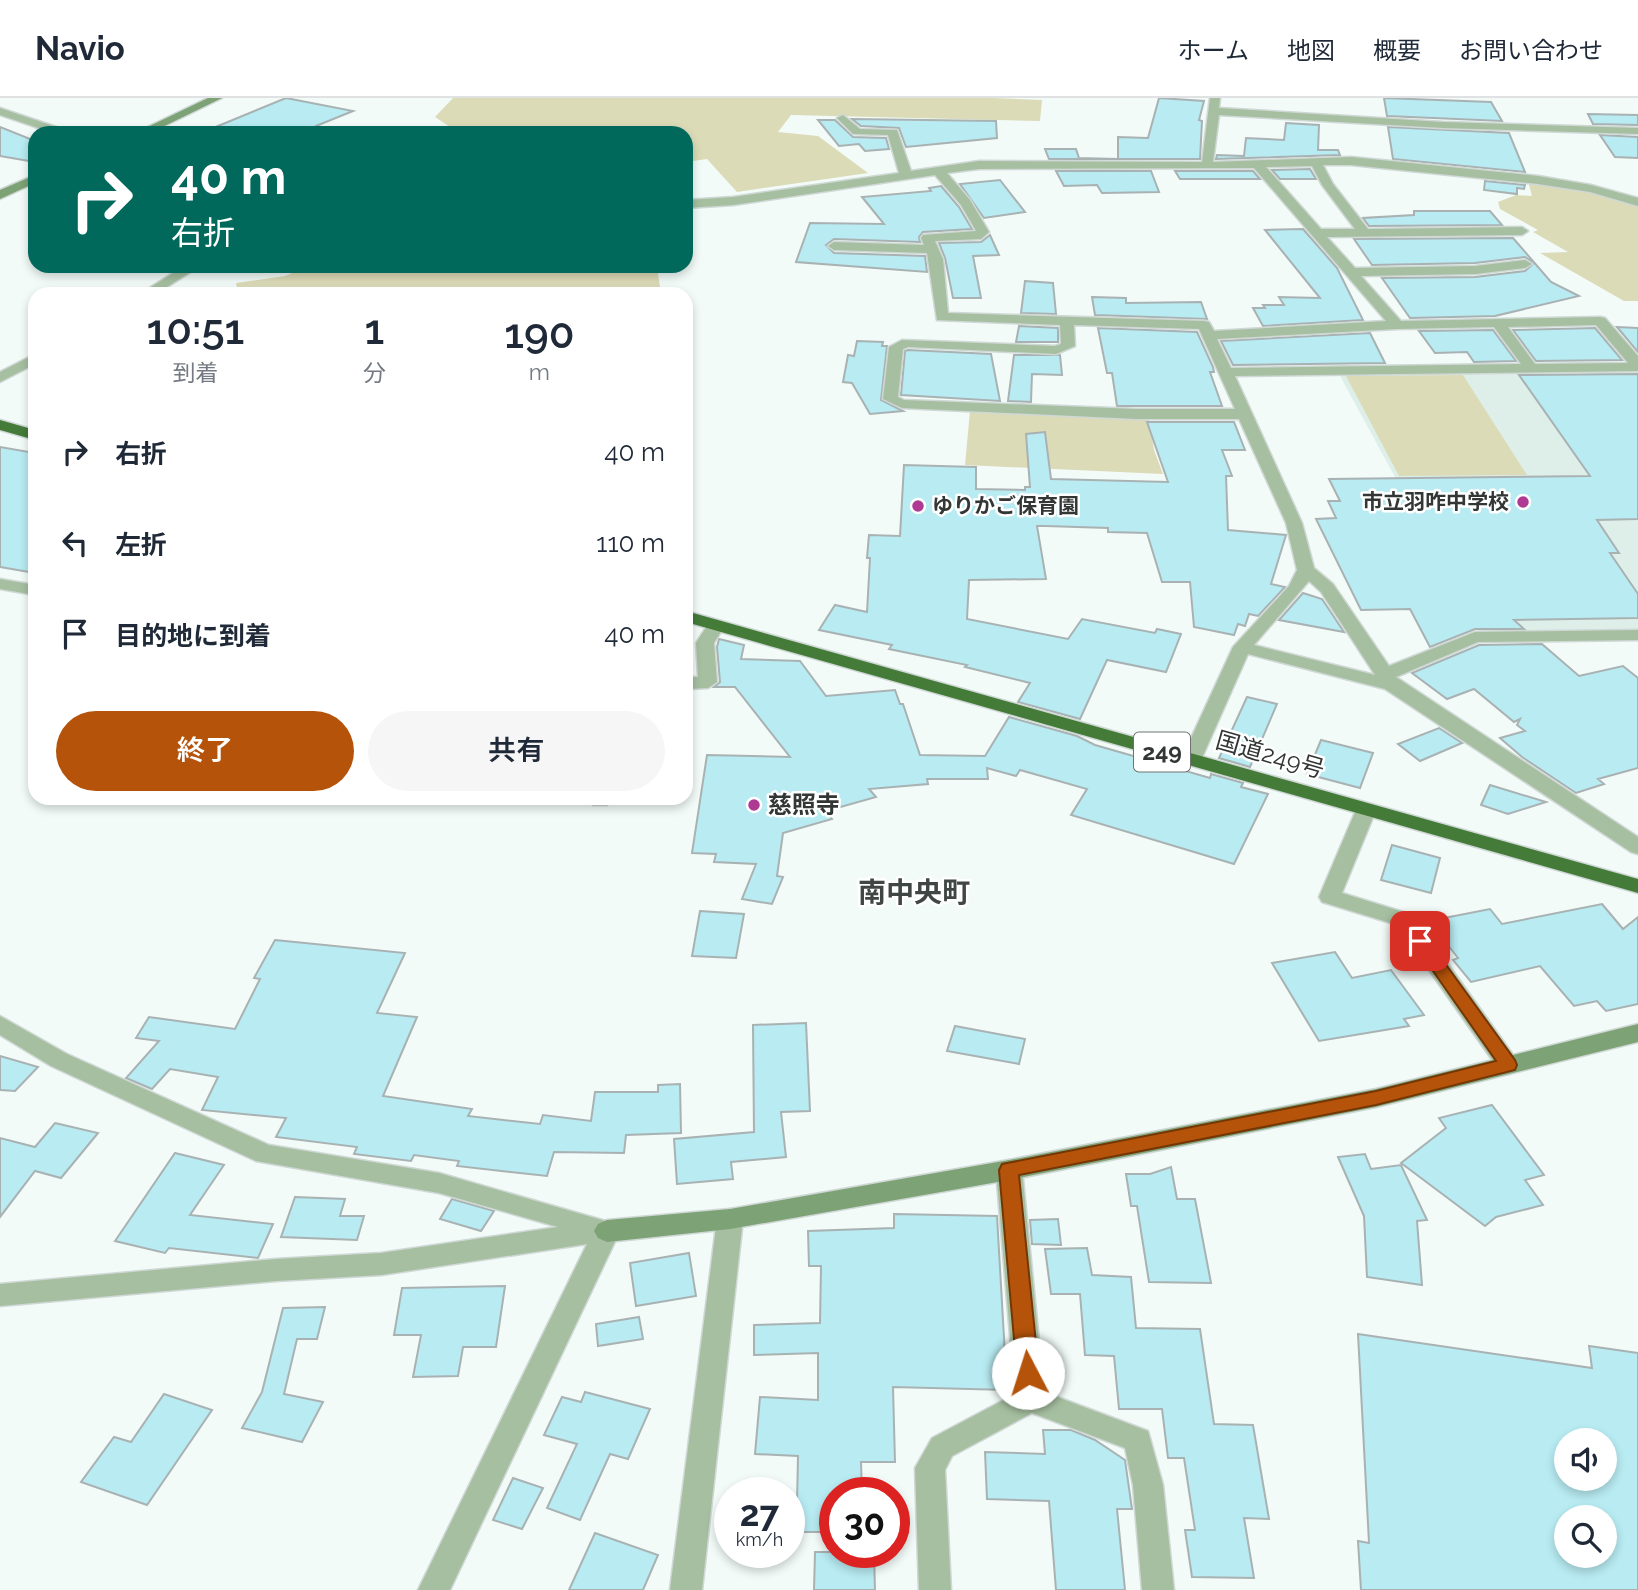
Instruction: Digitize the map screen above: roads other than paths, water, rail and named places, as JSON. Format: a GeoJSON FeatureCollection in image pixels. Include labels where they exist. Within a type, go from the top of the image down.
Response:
{"type":"FeatureCollection","features":[{"type":"Feature","properties":{"kind":"highway"},"geometry":{"type":"LineString","coordinates":[[0,425],[28,433]]}},
{"type":"Feature","properties":{"kind":"highway","name":"国道249号"},"geometry":{"type":"LineString","coordinates":[[693,618],[1638,886]]}},
{"type":"Feature","properties":{"kind":"street"},"geometry":{"type":"LineString","coordinates":[[156,126],[217,98]]}},
{"type":"Feature","properties":{"kind":"street"},"geometry":{"type":"LineString","coordinates":[[1207,166],[1215,98]]}},
{"type":"Feature","properties":{"kind":"street"},"geometry":{"type":"LineString","coordinates":[[0,111],[44,126]]}},
{"type":"Feature","properties":{"kind":"street"},"geometry":{"type":"LineString","coordinates":[[1213,111],[1443,125],[1638,131]]}},
{"type":"Feature","properties":{"kind":"street"},"geometry":{"type":"LineString","coordinates":[[843,118],[857,132],[893,132],[906,175]]}},
{"type":"Feature","properties":{"kind":"street"},"geometry":{"type":"LineString","coordinates":[[693,204],[733,201],[979,165],[1207,166],[1351,161],[1538,180],[1591,189],[1638,202]]}},
{"type":"Feature","properties":{"kind":"street"},"geometry":{"type":"LineString","coordinates":[[1316,163],[1328,185],[1364,232]]}},
{"type":"Feature","properties":{"kind":"street"},"geometry":{"type":"LineString","coordinates":[[1258,165],[1397,325]]}},
{"type":"Feature","properties":{"kind":"street"},"geometry":{"type":"LineString","coordinates":[[942,170],[941,176],[966,203],[983,233],[927,238],[936,259],[942,317],[1204,325],[1294,523],[1306,569],[1327,588],[1388,680]]}},
{"type":"Feature","properties":{"kind":"street"},"geometry":{"type":"LineString","coordinates":[[0,195],[28,184]]}},
{"type":"Feature","properties":{"kind":"street"},"geometry":{"type":"LineString","coordinates":[[1317,233],[1522,230]]}},
{"type":"Feature","properties":{"kind":"street"},"geometry":{"type":"LineString","coordinates":[[834,246],[930,249]]}},
{"type":"Feature","properties":{"kind":"street"},"geometry":{"type":"LineString","coordinates":[[1350,272],[1475,270],[1525,264]]}},
{"type":"Feature","properties":{"kind":"street"},"geometry":{"type":"LineString","coordinates":[[158,287],[182,273]]}},
{"type":"Feature","properties":{"kind":"street"},"geometry":{"type":"LineString","coordinates":[[1067,320],[1068,346],[1056,350],[907,343],[896,347],[890,399],[902,404],[1122,414],[1245,414]]}},
{"type":"Feature","properties":{"kind":"street"},"geometry":{"type":"LineString","coordinates":[[1209,335],[1397,325],[1600,321],[1638,366]]}},
{"type":"Feature","properties":{"kind":"street"},"geometry":{"type":"LineString","coordinates":[[1498,323],[1531,368]]}},
{"type":"Feature","properties":{"kind":"street"},"geometry":{"type":"LineString","coordinates":[[0,378],[28,362]]}},
{"type":"Feature","properties":{"kind":"street"},"geometry":{"type":"LineString","coordinates":[[1226,372],[1638,366]]}},
{"type":"Feature","properties":{"kind":"street"},"geometry":{"type":"LineString","coordinates":[[1191,760],[1242,647],[1296,588],[1306,569]]}},
{"type":"Feature","properties":{"kind":"street"},"geometry":{"type":"LineString","coordinates":[[0,584],[28,589]]}},
{"type":"Feature","properties":{"kind":"street"},"geometry":{"type":"LineString","coordinates":[[693,683],[708,682],[705,643],[716,625]]}},
{"type":"Feature","properties":{"kind":"street"},"geometry":{"type":"LineString","coordinates":[[1388,680],[1475,637],[1638,635]]}},
{"type":"Feature","properties":{"kind":"street"},"geometry":{"type":"LineString","coordinates":[[1242,647],[1388,680],[1638,847]]}},
{"type":"Feature","properties":{"kind":"street"},"geometry":{"type":"LineString","coordinates":[[1367,810],[1330,897],[1405,920],[1508,1065]]}},
{"type":"Feature","properties":{"kind":"street"},"geometry":{"type":"LineString","coordinates":[[0,1024],[59,1060],[265,1154],[439,1183],[607,1231]]}},
{"type":"Feature","properties":{"kind":"street"},"geometry":{"type":"LineString","coordinates":[[0,1295],[276,1270],[381,1264],[607,1231],[730,1219],[1009,1170],[1376,1098],[1638,1033]]}},
{"type":"Feature","properties":{"kind":"street"},"geometry":{"type":"LineString","coordinates":[[1009,1170],[1030,1400]]}},
{"type":"Feature","properties":{"kind":"street"},"geometry":{"type":"LineString","coordinates":[[686,1590],[730,1219]]}},
{"type":"Feature","properties":{"kind":"street"},"geometry":{"type":"LineString","coordinates":[[434,1590],[607,1231]]}},
{"type":"Feature","properties":{"kind":"street"},"geometry":{"type":"LineString","coordinates":[[934,1590],[930,1468],[942,1447],[1030,1400],[1138,1440],[1149,1485],[1158,1590]]}},
{"type":"Feature","properties":{"kind":"place","name":"市立羽咋中学校"},"geometry":{"type":"Point","coordinates":[1523,502]}},
{"type":"Feature","properties":{"kind":"place","name":"ゆりかご保育園"},"geometry":{"type":"Point","coordinates":[918,506]}},
{"type":"Feature","properties":{"kind":"place","name":"慈照寺"},"geometry":{"type":"Point","coordinates":[754,805]}},
{"type":"Feature","properties":{"kind":"district","name":"南中央町"},"geometry":{"type":"Point","coordinates":[914,892]}}]}
